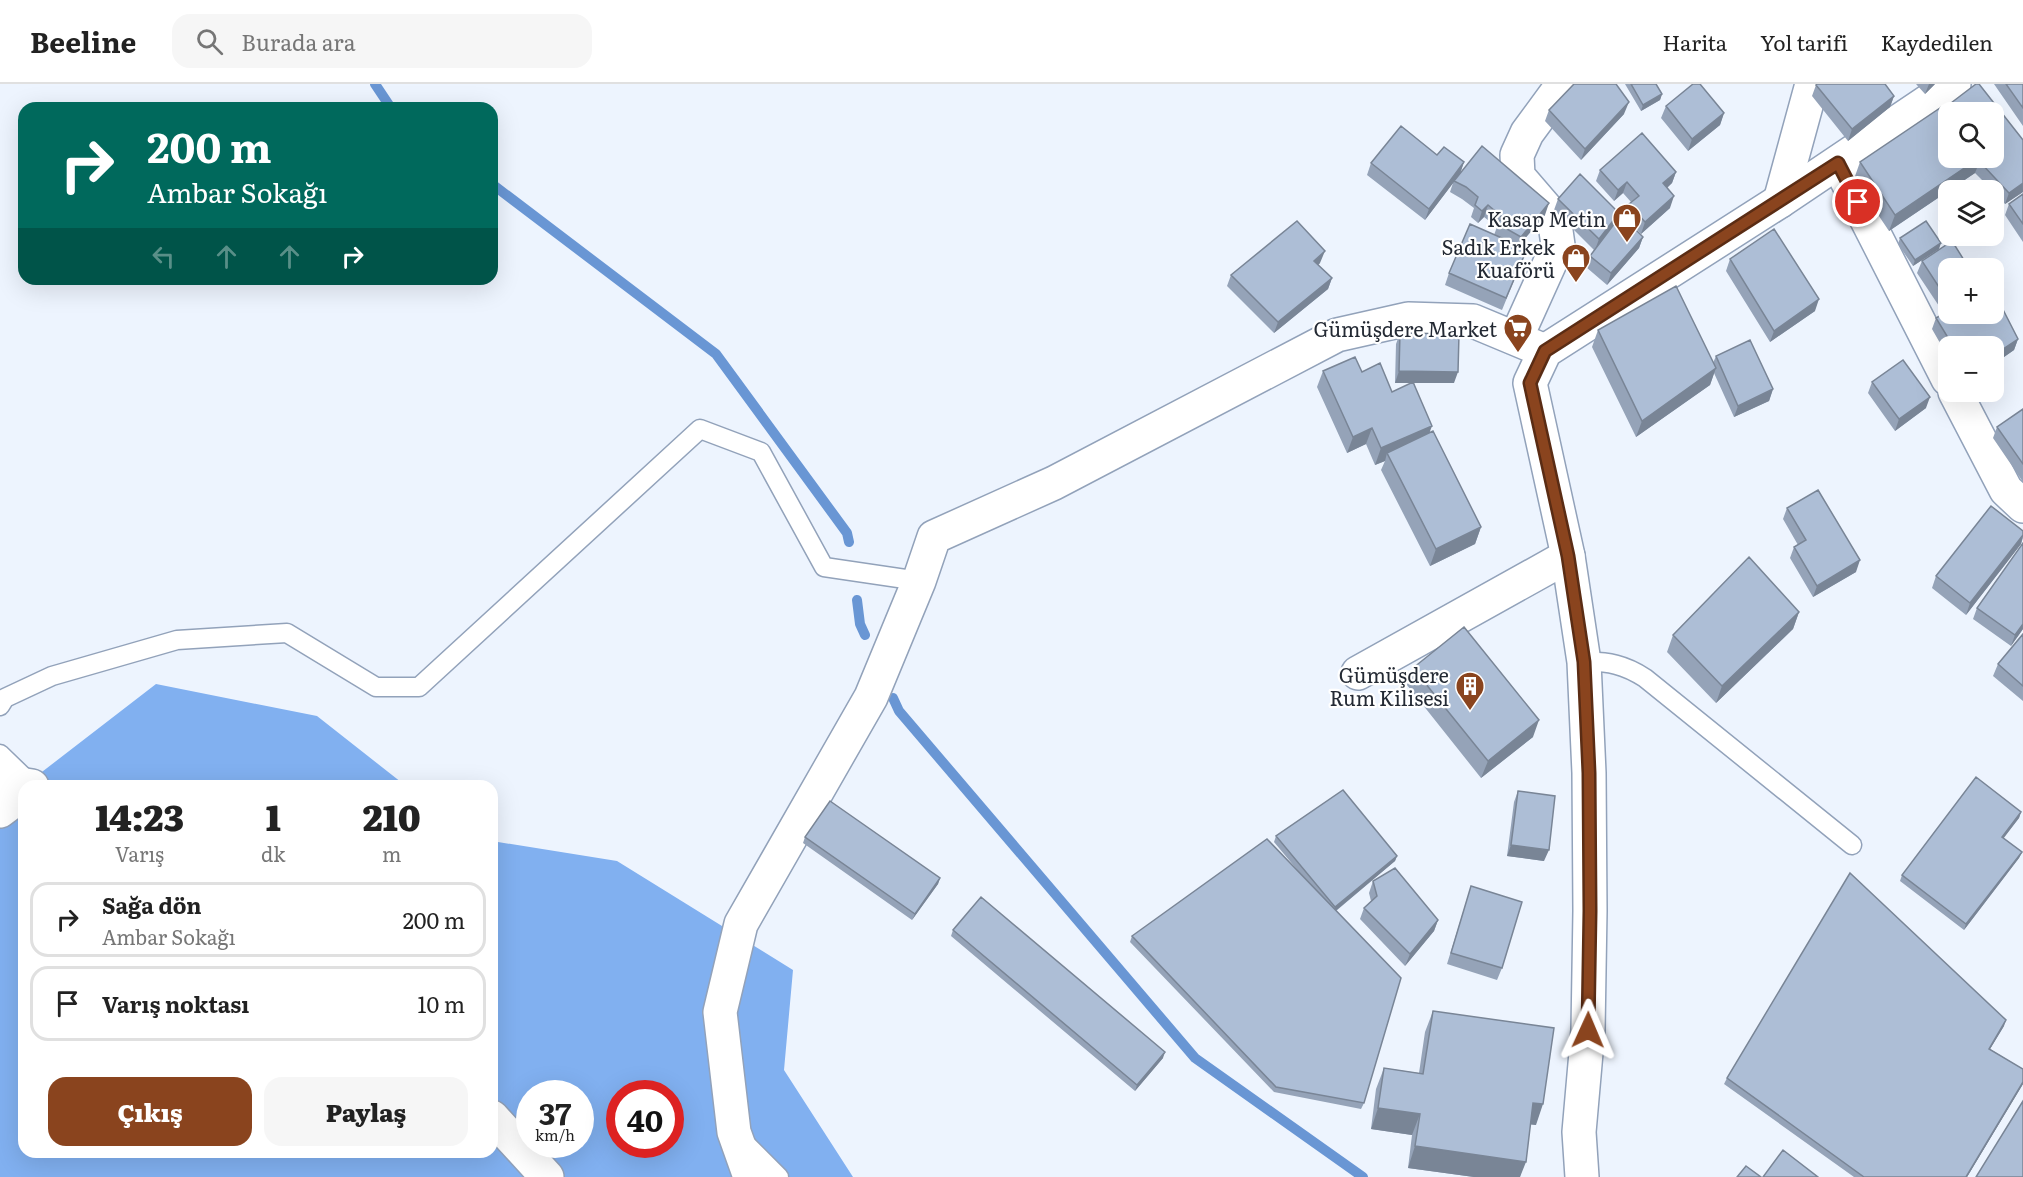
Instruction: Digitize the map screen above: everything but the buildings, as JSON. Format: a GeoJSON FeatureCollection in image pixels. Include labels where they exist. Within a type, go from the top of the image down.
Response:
{"type":"FeatureCollection","features":[{"type":"Feature","properties":{"kind":"street"},"geometry":{"type":"LineString","coordinates":[[1516,338],[1558,245],[1555,224],[1518,176],[1517,155],[1527,133],[1563,84]]}},
{"type":"Feature","properties":{"kind":"street"},"geometry":{"type":"LineString","coordinates":[[1780,201],[1812,84]]}},
{"type":"Feature","properties":{"kind":"street"},"geometry":{"type":"LineString","coordinates":[[1582,1177],[1579,1132],[1588,1030],[1590,911],[1589,773],[1584,662],[1568,556],[1530,383],[1545,351],[1780,201],[1954,84]]}},
{"type":"Feature","properties":{"kind":"street"},"geometry":{"type":"LineString","coordinates":[[1838,163],[1938,359]]}},
{"type":"Feature","properties":{"kind":"street"},"geometry":{"type":"LineString","coordinates":[[750,1177],[734,1132],[720,1012],[741,924],[871,697],[920,581],[934,537],[1054,483],[1337,335],[1408,319],[1473,321],[1545,351]]}},
{"type":"Feature","properties":{"kind":"street"},"geometry":{"type":"LineString","coordinates":[[1960,402],[2006,490],[2023,506]]}},
{"type":"Feature","properties":{"kind":"street"},"geometry":{"type":"LineString","coordinates":[[1358,673],[1568,556]]}},
{"type":"Feature","properties":{"kind":"street"},"geometry":{"type":"LineString","coordinates":[[0,781],[18,784]]}},
{"type":"Feature","properties":{"kind":"street"},"geometry":{"type":"LineString","coordinates":[[0,811],[18,798]]}},
{"type":"Feature","properties":{"kind":"street"},"geometry":{"type":"LineString","coordinates":[[498,1123],[547,1177]]}},
{"type":"Feature","properties":{"kind":"lane"},"geometry":{"type":"LineString","coordinates":[[0,706],[5,698],[51,676],[177,640],[286,633],[376,687],[419,687],[700,429],[761,452],[824,567],[920,581]]}},
{"type":"Feature","properties":{"kind":"lane"},"geometry":{"type":"LineString","coordinates":[[1584,662],[1614,663],[1645,678],[1852,845]]}},
{"type":"Feature","properties":{"kind":"lane"},"geometry":{"type":"LineString","coordinates":[[0,754],[27,780]]}},
{"type":"Feature","properties":{"kind":"lane"},"geometry":{"type":"LineString","coordinates":[[734,1132],[779,1177]]}},
{"type":"Feature","properties":{"kind":"shaded area"},"geometry":{"type":"Polygon","coordinates":[[[156,684],[317,716],[398,780],[31,780],[156,684]]]}},
{"type":"Feature","properties":{"kind":"shaded area"},"geometry":{"type":"Polygon","coordinates":[[[18,789],[18,1158],[498,1158],[498,842],[617,861],[793,970],[784,1070],[853,1177],[0,1177],[0,801],[18,789]]]}},
{"type":"Feature","properties":{"kind":"waterway"},"geometry":{"type":"LineString","coordinates":[[375,84],[387,102]]}},
{"type":"Feature","properties":{"kind":"waterway"},"geometry":{"type":"LineString","coordinates":[[498,189],[716,354],[847,533],[849,542]]}},
{"type":"Feature","properties":{"kind":"waterway"},"geometry":{"type":"LineString","coordinates":[[857,600],[860,624],[865,635]]}},
{"type":"Feature","properties":{"kind":"waterway"},"geometry":{"type":"LineString","coordinates":[[893,698],[899,711],[1195,1058],[1363,1177]]}},
{"type":"Feature","properties":{"kind":"place","name":"Kasap Metin"},"geometry":{"type":"Point","coordinates":[1627,244]}},
{"type":"Feature","properties":{"kind":"place","name":"Sadık Erkek Kuaförü"},"geometry":{"type":"Point","coordinates":[1576,284]}},
{"type":"Feature","properties":{"kind":"place","name":"Gümüşdere Market"},"geometry":{"type":"Point","coordinates":[1518,354]}},
{"type":"Feature","properties":{"kind":"place","name":"Gümüşdere Rum Kilisesi"},"geometry":{"type":"Point","coordinates":[1470,712]}},
{"type":"Feature","properties":{"kind":"route"},"geometry":{"type":"LineString","coordinates":[[1588,1030],[1589,773],[1584,662],[1568,556],[1530,383],[1545,351],[1838,163],[1858,202]]}}]}
